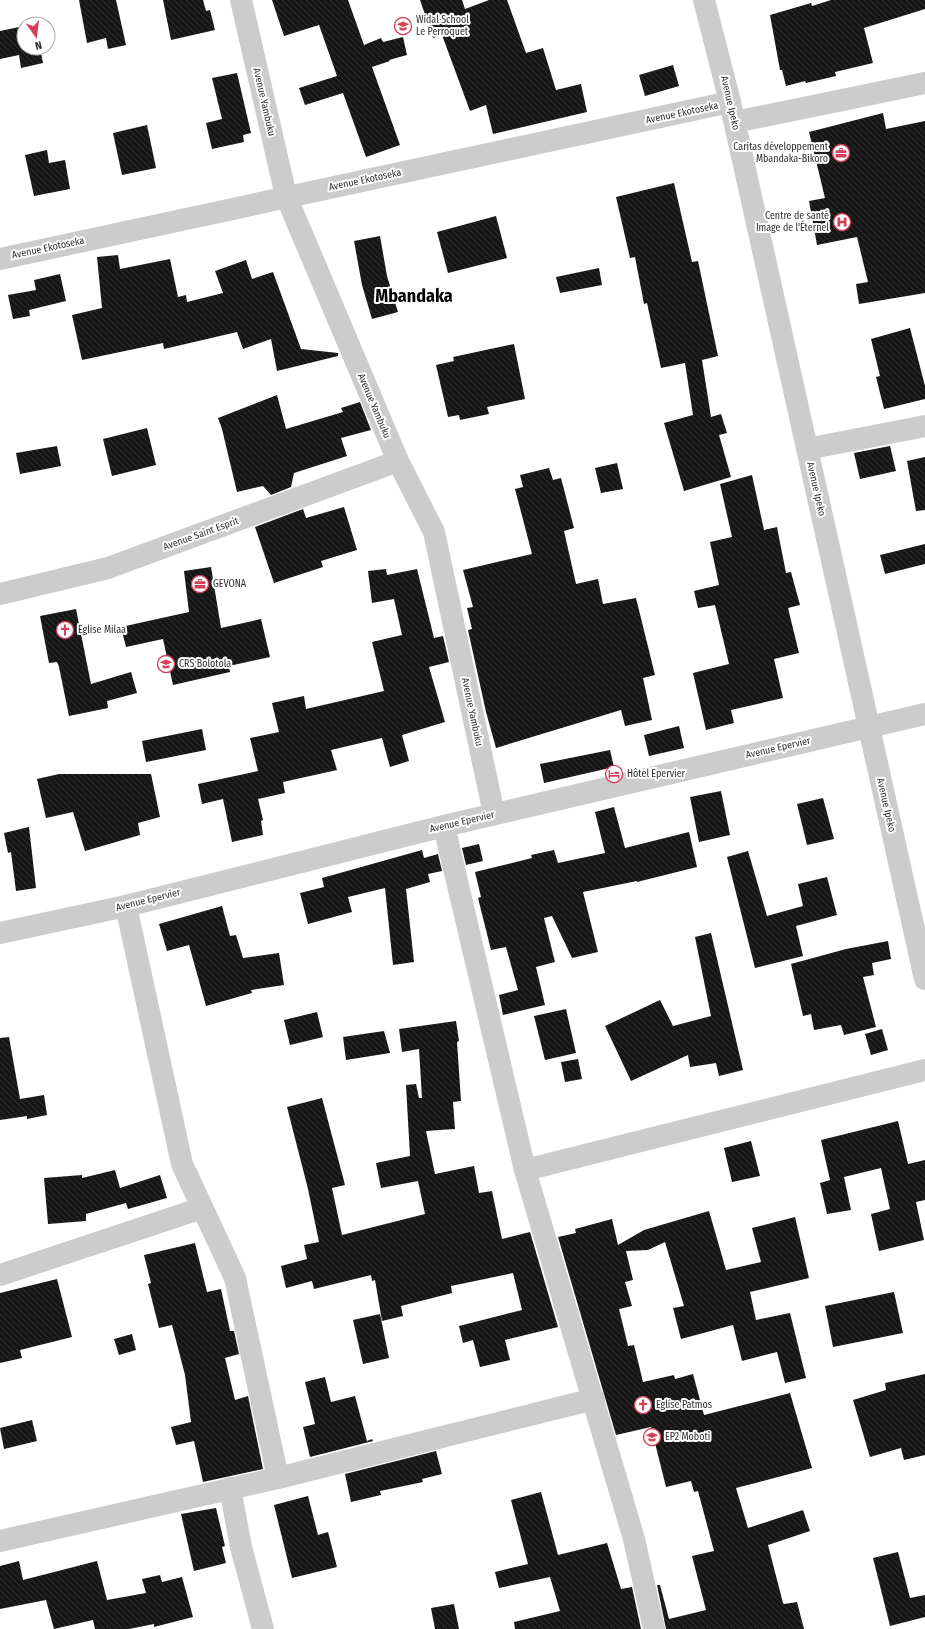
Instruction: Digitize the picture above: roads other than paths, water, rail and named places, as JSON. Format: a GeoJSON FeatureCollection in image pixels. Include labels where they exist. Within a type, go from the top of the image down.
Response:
{"type":"FeatureCollection","features":[{"type":"Feature","properties":{"kind":"street","name":"Avenue Yambuku"},"geometry":{"type":"LineString","coordinates":[[241,0],[286,196],[398,462],[434,532],[494,814]]}},
{"type":"Feature","properties":{"kind":"street","name":"Avenue Ipeko"},"geometry":{"type":"LineString","coordinates":[[704,0],[732,112],[925,979]]}},
{"type":"Feature","properties":{"kind":"street","name":"Avenue Ekotoseka"},"geometry":{"type":"LineString","coordinates":[[0,259],[286,196],[732,112],[925,83]]}},
{"type":"Feature","properties":{"kind":"street"},"geometry":{"type":"LineString","coordinates":[[807,449],[925,426]]}},
{"type":"Feature","properties":{"kind":"street","name":"Avenue Saint Esprit"},"geometry":{"type":"LineString","coordinates":[[0,594],[108,568],[398,462]]}},
{"type":"Feature","properties":{"kind":"street","name":"Avenue Epervier"},"geometry":{"type":"LineString","coordinates":[[0,933],[126,906],[444,826],[925,714]]}},
{"type":"Feature","properties":{"kind":"street"},"geometry":{"type":"LineString","coordinates":[[444,826],[525,1170],[594,1399],[634,1539],[654,1629]]}},
{"type":"Feature","properties":{"kind":"street"},"geometry":{"type":"LineString","coordinates":[[126,906],[182,1164],[235,1278],[278,1478]]}},
{"type":"Feature","properties":{"kind":"street"},"geometry":{"type":"LineString","coordinates":[[525,1170],[925,1070]]}},
{"type":"Feature","properties":{"kind":"street"},"geometry":{"type":"LineString","coordinates":[[0,1275],[202,1208]]}},
{"type":"Feature","properties":{"kind":"street"},"geometry":{"type":"LineString","coordinates":[[0,1541],[278,1478],[594,1399]]}},
{"type":"Feature","properties":{"kind":"street"},"geometry":{"type":"LineString","coordinates":[[230,1488],[241,1547],[263,1629]]}},
{"type":"Feature","properties":{"kind":"place","name":"Widal School Le Perroquet"},"geometry":{"type":"Point","coordinates":[403,26]}},
{"type":"Feature","properties":{"kind":"place","name":"Caritas développement Mbandaka-Bikoro"},"geometry":{"type":"Point","coordinates":[841,153]}},
{"type":"Feature","properties":{"kind":"place","name":"Centre de santé Image de l'Éternel"},"geometry":{"type":"Point","coordinates":[842,222]}},
{"type":"Feature","properties":{"kind":"place","name":"GEVONA"},"geometry":{"type":"Point","coordinates":[200,584]}},
{"type":"Feature","properties":{"kind":"place","name":"Eglise Milaa"},"geometry":{"type":"Point","coordinates":[65,630]}},
{"type":"Feature","properties":{"kind":"place","name":"CRS Bolotola"},"geometry":{"type":"Point","coordinates":[166,664]}},
{"type":"Feature","properties":{"kind":"place","name":"Hôtel Epervier"},"geometry":{"type":"Point","coordinates":[614,774]}},
{"type":"Feature","properties":{"kind":"place","name":"Eglise Patmos"},"geometry":{"type":"Point","coordinates":[643,1405]}},
{"type":"Feature","properties":{"kind":"place","name":"EP2 Moboti"},"geometry":{"type":"Point","coordinates":[652,1437]}},
{"type":"Feature","properties":{"kind":"district","name":"Mbandaka"},"geometry":{"type":"Point","coordinates":[414,296]}}]}
